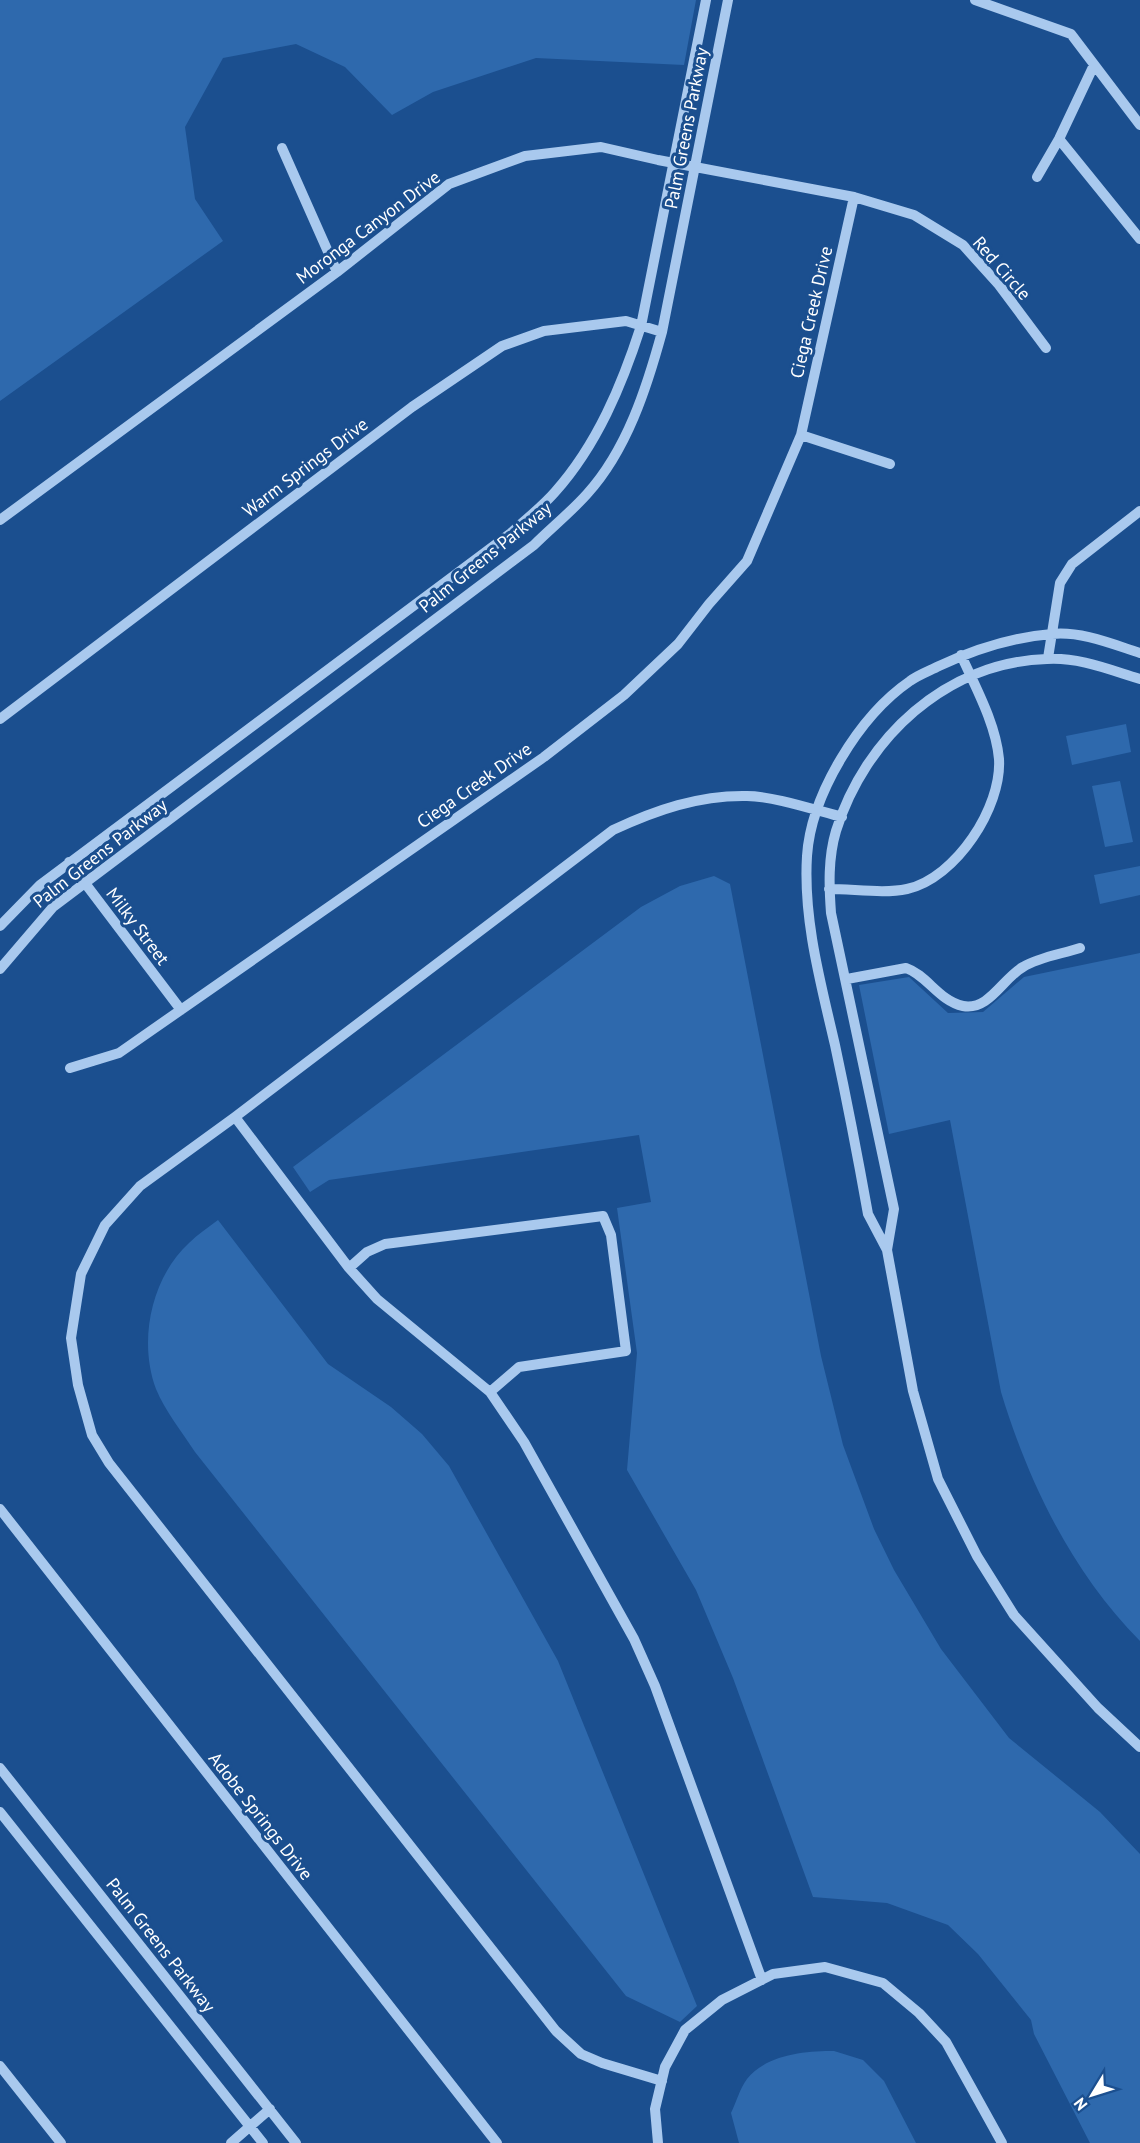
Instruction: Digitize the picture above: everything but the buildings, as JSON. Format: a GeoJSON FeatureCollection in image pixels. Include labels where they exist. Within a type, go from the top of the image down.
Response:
{"type":"FeatureCollection","features":[{"type":"Feature","properties":{"kind":"street","name":"Palm Greens Parkway"},"geometry":{"type":"LineString","coordinates":[[0,926],[40,885],[69,862],[511,533],[555,492],[591,444],[626,372],[641,326],[706,0]]}},
{"type":"Feature","properties":{"kind":"street","name":"Palm Greens Parkway"},"geometry":{"type":"LineString","coordinates":[[0,969],[53,907],[534,545],[588,493],[619,447],[648,382],[662,332],[728,0]]}},
{"type":"Feature","properties":{"kind":"street"},"geometry":{"type":"LineString","coordinates":[[975,0],[1071,34],[1140,125]]}},
{"type":"Feature","properties":{"kind":"street"},"geometry":{"type":"LineString","coordinates":[[1037,177],[1059,139],[1094,65]]}},
{"type":"Feature","properties":{"kind":"street"},"geometry":{"type":"LineString","coordinates":[[1059,139],[1140,239]]}},
{"type":"Feature","properties":{"kind":"street","name":"Moronga Canyon Drive"},"geometry":{"type":"LineString","coordinates":[[0,520],[337,272],[449,184],[525,156],[601,147],[854,197]]}},
{"type":"Feature","properties":{"kind":"street"},"geometry":{"type":"LineString","coordinates":[[282,148],[337,272]]}},
{"type":"Feature","properties":{"kind":"street","name":"Red Circle"},"geometry":{"type":"LineString","coordinates":[[854,197],[914,215],[963,245],[999,285],[1046,348]]}},
{"type":"Feature","properties":{"kind":"street","name":"Ciega Creek Drive"},"geometry":{"type":"LineString","coordinates":[[70,1068],[119,1053],[544,757],[632,688],[678,644],[747,561],[801,435],[854,197]]}},
{"type":"Feature","properties":{"kind":"street","name":"Warm Springs Drive"},"geometry":{"type":"LineString","coordinates":[[0,719],[412,406],[502,346],[544,332],[626,321],[662,332]]}},
{"type":"Feature","properties":{"kind":"street"},"geometry":{"type":"LineString","coordinates":[[801,435],[890,464]]}},
{"type":"Feature","properties":{"kind":"street"},"geometry":{"type":"LineString","coordinates":[[1048,658],[1060,583],[1072,564],[1140,511]]}},
{"type":"Feature","properties":{"kind":"street"},"geometry":{"type":"LineString","coordinates":[[1140,652],[1096,639],[1053,633],[1004,642],[961,656],[911,680],[888,700],[862,729],[837,766],[815,810],[807,856],[808,913],[868,1214],[887,1250],[913,1391],[938,1479],[976,1556],[1014,1615],[1098,1708],[1140,1747]]}},
{"type":"Feature","properties":{"kind":"street"},"geometry":{"type":"LineString","coordinates":[[829,889],[905,890],[934,877],[951,865],[967,845],[989,808],[996,784],[999,759],[995,737],[961,656]]}},
{"type":"Feature","properties":{"kind":"street"},"geometry":{"type":"LineString","coordinates":[[887,1250],[894,1209],[831,912],[828,879],[836,832],[860,774],[880,745],[906,717],[938,694],[981,670],[1048,658],[1092,664],[1140,679]]}},
{"type":"Feature","properties":{"kind":"street"},"geometry":{"type":"LineString","coordinates":[[662,2081],[602,2063],[581,2054],[556,2031],[109,1463],[92,1435],[78,1385],[71,1338],[81,1274],[105,1225],[140,1186],[235,1117],[613,830],[651,812],[699,798],[749,795],[842,817]]}},
{"type":"Feature","properties":{"kind":"street","name":"Milky Street"},"geometry":{"type":"LineString","coordinates":[[69,862],[180,1010]]}},
{"type":"Feature","properties":{"kind":"street"},"geometry":{"type":"LineString","coordinates":[[847,979],[906,968],[914,970],[950,1001],[963,1006],[974,1006],[983,1002],[1023,967],[1080,948]]}},
{"type":"Feature","properties":{"kind":"street"},"geometry":{"type":"LineString","coordinates":[[235,1117],[349,1268],[377,1299],[490,1392],[524,1442],[634,1639],[659,1697],[762,1980]]}},
{"type":"Feature","properties":{"kind":"street"},"geometry":{"type":"LineString","coordinates":[[349,1268],[367,1252],[385,1244],[603,1216],[611,1235],[626,1351],[519,1367],[490,1392]]}},
{"type":"Feature","properties":{"kind":"street","name":"Adobe Springs Drive"},"geometry":{"type":"LineString","coordinates":[[0,1509],[497,2143]]}},
{"type":"Feature","properties":{"kind":"street","name":"Palm Greens Parkway"},"geometry":{"type":"LineString","coordinates":[[0,1768],[296,2143]]}},
{"type":"Feature","properties":{"kind":"street"},"geometry":{"type":"LineString","coordinates":[[0,1812],[263,2143]]}},
{"type":"Feature","properties":{"kind":"street"},"geometry":{"type":"LineString","coordinates":[[658,2143],[655,2109],[665,2067],[685,2030],[722,2000],[773,1974],[825,1967],[883,1983],[919,2013],[946,2042],[1002,2143]]}},
{"type":"Feature","properties":{"kind":"street"},"geometry":{"type":"LineString","coordinates":[[0,2066],[61,2143]]}},
{"type":"Feature","properties":{"kind":"street"},"geometry":{"type":"LineString","coordinates":[[231,2143],[270,2109]]}},
{"type":"Feature","properties":{"kind":"shaded area"},"geometry":{"type":"Polygon","coordinates":[[[0,0],[696,0],[684,65],[536,58],[433,92],[392,115],[345,67],[296,44],[223,58],[185,127],[195,199],[223,241],[0,401],[0,0]]]}},
{"type":"Feature","properties":{"kind":"shaded area"},"geometry":{"type":"Polygon","coordinates":[[[1126,724],[1131,752],[1072,765],[1066,736],[1126,724]]]}},
{"type":"Feature","properties":{"kind":"shaded area"},"geometry":{"type":"Polygon","coordinates":[[[1120,781],[1133,842],[1105,847],[1092,786],[1120,781]]]}},
{"type":"Feature","properties":{"kind":"shaded area"},"geometry":{"type":"Polygon","coordinates":[[[1140,866],[1140,895],[1100,904],[1094,875],[1140,866]]]}},
{"type":"Feature","properties":{"kind":"shaded area"},"geometry":{"type":"Polygon","coordinates":[[[714,876],[730,884],[821,1356],[843,1445],[874,1529],[894,1570],[941,1649],[1009,1738],[1100,1812],[1140,1854],[1140,2143],[1090,2143],[1034,2034],[1031,2020],[978,1954],[948,1925],[887,1903],[813,1897],[733,1678],[696,1590],[627,1470],[637,1353],[617,1208],[651,1202],[639,1135],[329,1180],[310,1192],[293,1167],[641,907],[680,886],[714,876]]]}},
{"type":"Feature","properties":{"kind":"shaded area"},"geometry":{"type":"Polygon","coordinates":[[[1140,953],[1140,1641],[1094,1586],[1074,1556],[1039,1493],[1001,1392],[950,1120],[889,1134],[859,985],[909,977],[948,1013],[983,1012],[1024,977],[1140,953]]]}},
{"type":"Feature","properties":{"kind":"shaded area"},"geometry":{"type":"Polygon","coordinates":[[[218,1220],[328,1364],[391,1407],[422,1434],[449,1466],[558,1661],[697,2006],[680,2022],[626,1996],[195,1452],[164,1405],[156,1389],[148,1351],[152,1311],[157,1292],[176,1257],[192,1240],[218,1220]]]}},
{"type":"Feature","properties":{"kind":"shaded area"},"geometry":{"type":"Polygon","coordinates":[[[834,2051],[863,2060],[884,2081],[916,2143],[739,2143],[731,2113],[740,2091],[755,2071],[776,2059],[799,2053],[834,2051]]]}}]}
